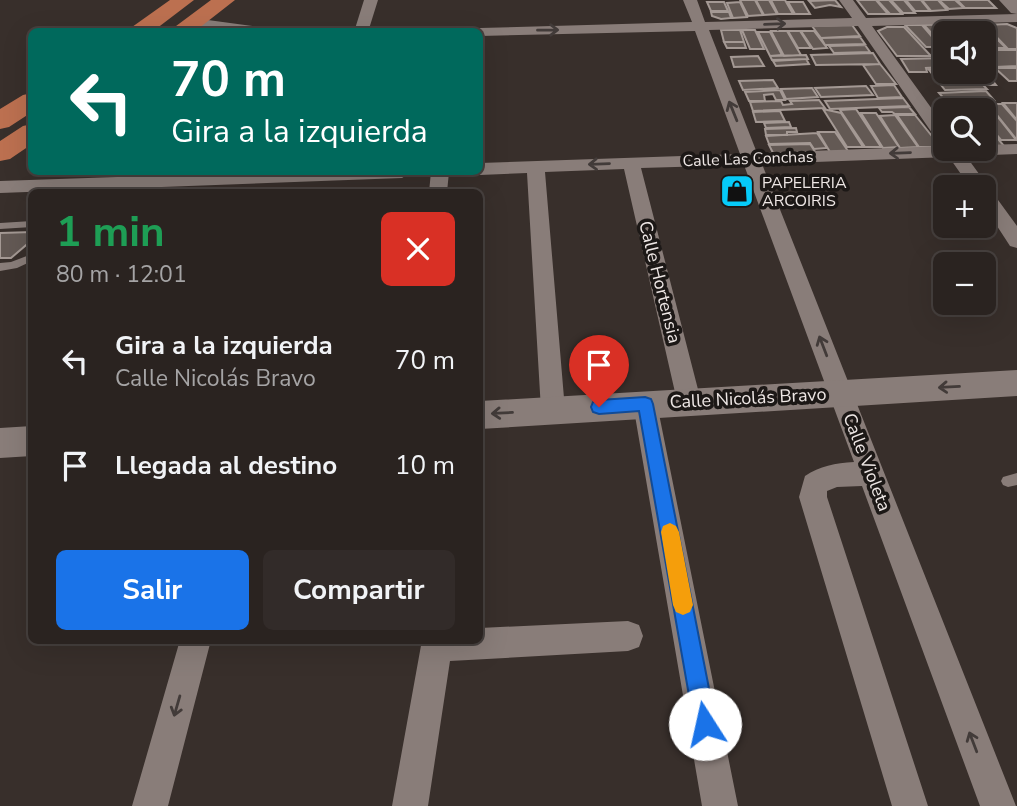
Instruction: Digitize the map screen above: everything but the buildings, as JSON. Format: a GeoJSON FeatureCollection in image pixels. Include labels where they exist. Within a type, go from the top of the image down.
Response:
{"type":"FeatureCollection","features":[{"type":"Feature","properties":{"kind":"main road"},"geometry":{"type":"LineString","coordinates":[[142,28],[184,0]]}},
{"type":"Feature","properties":{"kind":"main road"},"geometry":{"type":"LineString","coordinates":[[186,27],[225,0]]}},
{"type":"Feature","properties":{"kind":"main road"},"geometry":{"type":"LineString","coordinates":[[0,121],[28,103]]}},
{"type":"Feature","properties":{"kind":"main road"},"geometry":{"type":"LineString","coordinates":[[0,153],[28,135]]}},
{"type":"Feature","properties":{"kind":"street"},"geometry":{"type":"LineString","coordinates":[[363,28],[371,0]]}},
{"type":"Feature","properties":{"kind":"street","name":"Calle Violeta"},"geometry":{"type":"LineString","coordinates":[[690,0],[998,806]]}},
{"type":"Feature","properties":{"kind":"street"},"geometry":{"type":"LineString","coordinates":[[846,0],[933,122]]}},
{"type":"Feature","properties":{"kind":"street"},"geometry":{"type":"LineString","coordinates":[[1008,0],[1017,9]]}},
{"type":"Feature","properties":{"kind":"street"},"geometry":{"type":"LineString","coordinates":[[483,32],[1017,18]]}},
{"type":"Feature","properties":{"kind":"street","name":"Calle Las Conchas"},"geometry":{"type":"LineString","coordinates":[[483,169],[751,158],[933,147]]}},
{"type":"Feature","properties":{"kind":"street","name":"Calle Las Conchas"},"geometry":{"type":"LineString","coordinates":[[996,148],[1017,149]]}},
{"type":"Feature","properties":{"kind":"street","name":"Calle Hortensia"},"geometry":{"type":"LineString","coordinates":[[631,163],[689,401]]}},
{"type":"Feature","properties":{"kind":"street"},"geometry":{"type":"LineString","coordinates":[[536,166],[553,410]]}},
{"type":"Feature","properties":{"kind":"street"},"geometry":{"type":"LineString","coordinates":[[0,187],[64,189],[162,176],[321,180],[372,175]]}},
{"type":"Feature","properties":{"kind":"street"},"geometry":{"type":"LineString","coordinates":[[996,210],[1017,241]]}},
{"type":"Feature","properties":{"kind":"street","name":"Calle Nicolás Bravo"},"geometry":{"type":"LineString","coordinates":[[483,415],[1017,383]]}},
{"type":"Feature","properties":{"kind":"street"},"geometry":{"type":"LineString","coordinates":[[645,404],[720,806]]}},
{"type":"Feature","properties":{"kind":"street"},"geometry":{"type":"LineString","coordinates":[[0,443],[28,441]]}},
{"type":"Feature","properties":{"kind":"street"},"geometry":{"type":"LineString","coordinates":[[872,474],[824,478],[814,485],[813,497],[910,806]]}},
{"type":"Feature","properties":{"kind":"street"},"geometry":{"type":"LineString","coordinates":[[483,641],[628,636]]}},
{"type":"Feature","properties":{"kind":"street"},"geometry":{"type":"LineString","coordinates":[[150,806],[194,644]]}},
{"type":"Feature","properties":{"kind":"street"},"geometry":{"type":"LineString","coordinates":[[410,806],[438,644]]}},
{"type":"Feature","properties":{"kind":"lane"},"geometry":{"type":"LineString","coordinates":[[0,226],[28,224]]}},
{"type":"Feature","properties":{"kind":"lane"},"geometry":{"type":"LineString","coordinates":[[0,267],[28,258]]}},
{"type":"Feature","properties":{"kind":"slow traffic"},"geometry":{"type":"LineString","coordinates":[[670,532],[683,605]]}},
{"type":"Feature","properties":{"kind":"place","name":"PAPELERIA ARCOIRIS"},"geometry":{"type":"Point","coordinates":[737,191]}},
{"type":"Feature","properties":{"kind":"route"},"geometry":{"type":"LineString","coordinates":[[599,407],[645,404],[705,724]]}}]}
